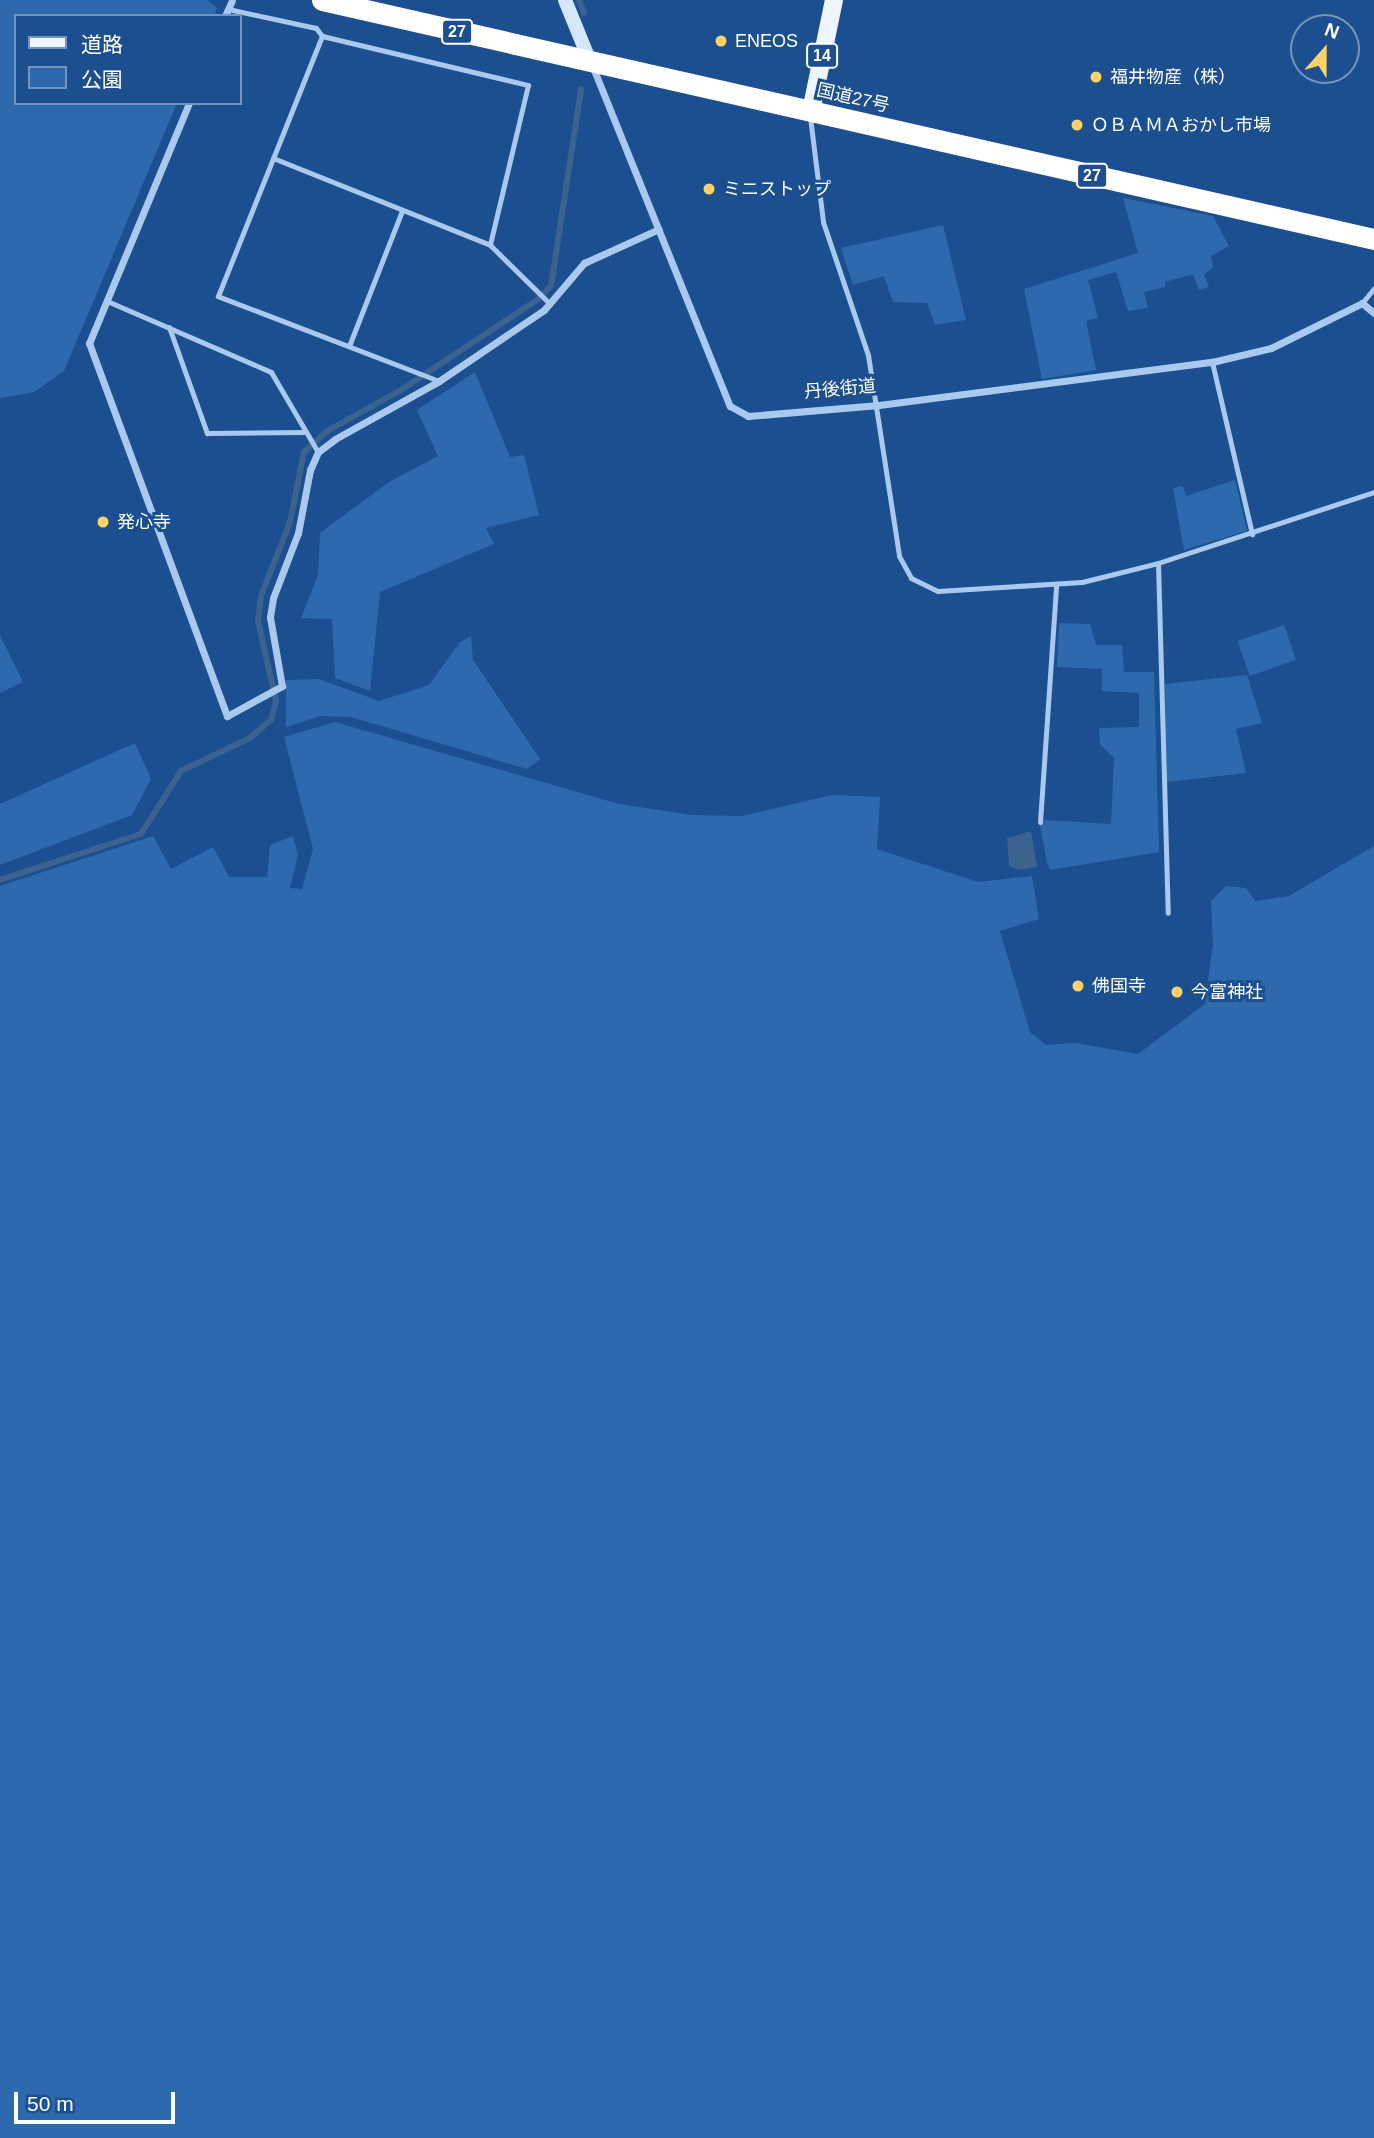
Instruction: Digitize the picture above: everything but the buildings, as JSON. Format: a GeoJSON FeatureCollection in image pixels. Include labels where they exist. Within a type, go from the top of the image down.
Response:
{"type":"FeatureCollection","features":[{"type":"Feature","properties":{"kind":"highway","name":"国道27号"},"geometry":{"type":"LineString","coordinates":[[322,0],[591,64],[811,111],[1374,239]]}},
{"type":"Feature","properties":{"kind":"main road","name":"14"},"geometry":{"type":"LineString","coordinates":[[811,111],[834,0]]}},
{"type":"Feature","properties":{"kind":"street"},"geometry":{"type":"LineString","coordinates":[[227,12],[232,0]]}},
{"type":"Feature","properties":{"kind":"street","name":"丹後街道"},"geometry":{"type":"LineString","coordinates":[[565,0],[730,407],[748,416],[879,405],[1212,362],[1271,348],[1362,303]]}},
{"type":"Feature","properties":{"kind":"street"},"geometry":{"type":"LineString","coordinates":[[188,105],[89,344],[227,716],[270,695],[282,686],[270,618],[273,598],[298,533],[310,470],[317,449],[439,381],[547,301],[584,263],[659,229]]}},
{"type":"Feature","properties":{"kind":"street"},"geometry":{"type":"LineString","coordinates":[[1362,303],[1374,313]]}},
{"type":"Feature","properties":{"kind":"lane"},"geometry":{"type":"LineString","coordinates":[[242,15],[316,28],[322,36],[528,85],[490,245]]}},
{"type":"Feature","properties":{"kind":"lane"},"geometry":{"type":"LineString","coordinates":[[322,36],[218,296],[439,381]]}},
{"type":"Feature","properties":{"kind":"lane"},"geometry":{"type":"LineString","coordinates":[[811,111],[809,136],[823,222],[868,355],[879,405],[899,556],[911,578],[938,592],[1056,586],[1158,563],[1374,492]]}},
{"type":"Feature","properties":{"kind":"lane"},"geometry":{"type":"LineString","coordinates":[[273,158],[490,245],[547,301]]}},
{"type":"Feature","properties":{"kind":"lane"},"geometry":{"type":"LineString","coordinates":[[349,346],[402,211]]}},
{"type":"Feature","properties":{"kind":"lane"},"geometry":{"type":"LineString","coordinates":[[1362,303],[1374,288]]}},
{"type":"Feature","properties":{"kind":"lane"},"geometry":{"type":"LineString","coordinates":[[107,301],[271,372],[317,449]]}},
{"type":"Feature","properties":{"kind":"lane"},"geometry":{"type":"LineString","coordinates":[[169,327],[207,433],[305,432]]}},
{"type":"Feature","properties":{"kind":"lane"},"geometry":{"type":"LineString","coordinates":[[1212,362],[1252,534]]}},
{"type":"Feature","properties":{"kind":"lane"},"geometry":{"type":"LineString","coordinates":[[1158,563],[1168,913]]}},
{"type":"Feature","properties":{"kind":"lane"},"geometry":{"type":"LineString","coordinates":[[1040,822],[1056,586]]}},
{"type":"Feature","properties":{"kind":"green space"},"geometry":{"type":"Polygon","coordinates":[[[0,0],[208,0],[217,8],[215,14],[14,14],[14,105],[176,105],[64,371],[34,392],[0,398],[0,0]]]}},
{"type":"Feature","properties":{"kind":"green space"},"geometry":{"type":"Polygon","coordinates":[[[1123,198],[1213,216],[1229,246],[1211,256],[1213,268],[1204,274],[1209,287],[1199,290],[1193,274],[1165,282],[1165,287],[1144,292],[1148,308],[1128,311],[1116,272],[1088,280],[1098,318],[1086,321],[1096,370],[1042,379],[1024,289],[1138,253],[1123,198]]]}},
{"type":"Feature","properties":{"kind":"green space"},"geometry":{"type":"Polygon","coordinates":[[[943,225],[966,320],[935,325],[927,303],[893,302],[884,276],[853,285],[841,248],[943,225]]]}},
{"type":"Feature","properties":{"kind":"green space"},"geometry":{"type":"Polygon","coordinates":[[[475,372],[510,457],[524,455],[539,515],[486,528],[494,544],[380,592],[370,691],[335,678],[332,619],[301,618],[318,575],[320,533],[389,482],[438,456],[417,410],[475,372]]]}},
{"type":"Feature","properties":{"kind":"green space"},"geometry":{"type":"Polygon","coordinates":[[[1235,480],[1247,531],[1184,550],[1173,488],[1183,486],[1186,496],[1235,480]]]}},
{"type":"Feature","properties":{"kind":"green space"},"geometry":{"type":"Polygon","coordinates":[[[1059,623],[1090,624],[1096,645],[1122,645],[1124,672],[1154,672],[1159,852],[1050,870],[1040,825],[1045,820],[1111,824],[1114,758],[1100,744],[1099,728],[1139,727],[1139,693],[1102,691],[1102,669],[1057,667],[1059,623]]]}},
{"type":"Feature","properties":{"kind":"green space"},"geometry":{"type":"Polygon","coordinates":[[[1284,625],[1296,660],[1250,676],[1238,641],[1284,625]]]}},
{"type":"Feature","properties":{"kind":"green space"},"geometry":{"type":"Polygon","coordinates":[[[0,635],[23,682],[0,693],[0,635]]]}},
{"type":"Feature","properties":{"kind":"green space"},"geometry":{"type":"Polygon","coordinates":[[[471,636],[473,660],[540,759],[527,769],[351,717],[321,716],[286,727],[286,680],[319,679],[379,701],[429,685],[460,642],[471,636]]]}},
{"type":"Feature","properties":{"kind":"green space"},"geometry":{"type":"Polygon","coordinates":[[[1247,675],[1262,723],[1236,729],[1246,773],[1167,782],[1165,684],[1247,675]]]}},
{"type":"Feature","properties":{"kind":"green space"},"geometry":{"type":"Polygon","coordinates":[[[335,722],[619,804],[692,815],[742,816],[832,795],[880,797],[877,849],[978,882],[1032,876],[1039,919],[1000,931],[1030,1032],[1046,1045],[1076,1043],[1138,1054],[1205,1004],[1213,944],[1211,901],[1226,886],[1246,888],[1255,901],[1289,896],[1374,846],[1374,2138],[0,2138],[0,886],[153,836],[171,869],[213,847],[229,877],[267,877],[270,845],[293,836],[298,855],[290,888],[302,889],[313,849],[284,737],[335,722]]]}},
{"type":"Feature","properties":{"kind":"green space"},"geometry":{"type":"Polygon","coordinates":[[[135,743],[151,779],[132,815],[0,865],[0,804],[135,743]]]}},
{"type":"Feature","properties":{"kind":"shaded area"},"geometry":{"type":"Polygon","coordinates":[[[1031,831],[1037,867],[1018,870],[1009,866],[1007,838],[1031,831]]]}},
{"type":"Feature","properties":{"kind":"waterway"},"geometry":{"type":"LineString","coordinates":[[579,0],[584,13]]}},
{"type":"Feature","properties":{"kind":"waterway"},"geometry":{"type":"LineString","coordinates":[[0,880],[141,834],[181,771],[250,738],[271,720],[276,701],[258,621],[261,596],[290,522],[304,452],[327,431],[401,390],[537,300],[551,286],[581,89]]}},
{"type":"Feature","properties":{"kind":"place","name":"ENEOS"},"geometry":{"type":"Point","coordinates":[721,41]}},
{"type":"Feature","properties":{"kind":"place","name":"福井物産（株）"},"geometry":{"type":"Point","coordinates":[1096,77]}},
{"type":"Feature","properties":{"kind":"place","name":"ＯＢＡＭＡおかし市場"},"geometry":{"type":"Point","coordinates":[1077,125]}},
{"type":"Feature","properties":{"kind":"place","name":"ミニストップ"},"geometry":{"type":"Point","coordinates":[709,189]}},
{"type":"Feature","properties":{"kind":"place","name":"発心寺"},"geometry":{"type":"Point","coordinates":[103,522]}},
{"type":"Feature","properties":{"kind":"place","name":"佛国寺"},"geometry":{"type":"Point","coordinates":[1078,986]}},
{"type":"Feature","properties":{"kind":"place","name":"今富神社"},"geometry":{"type":"Point","coordinates":[1177,992]}}]}
